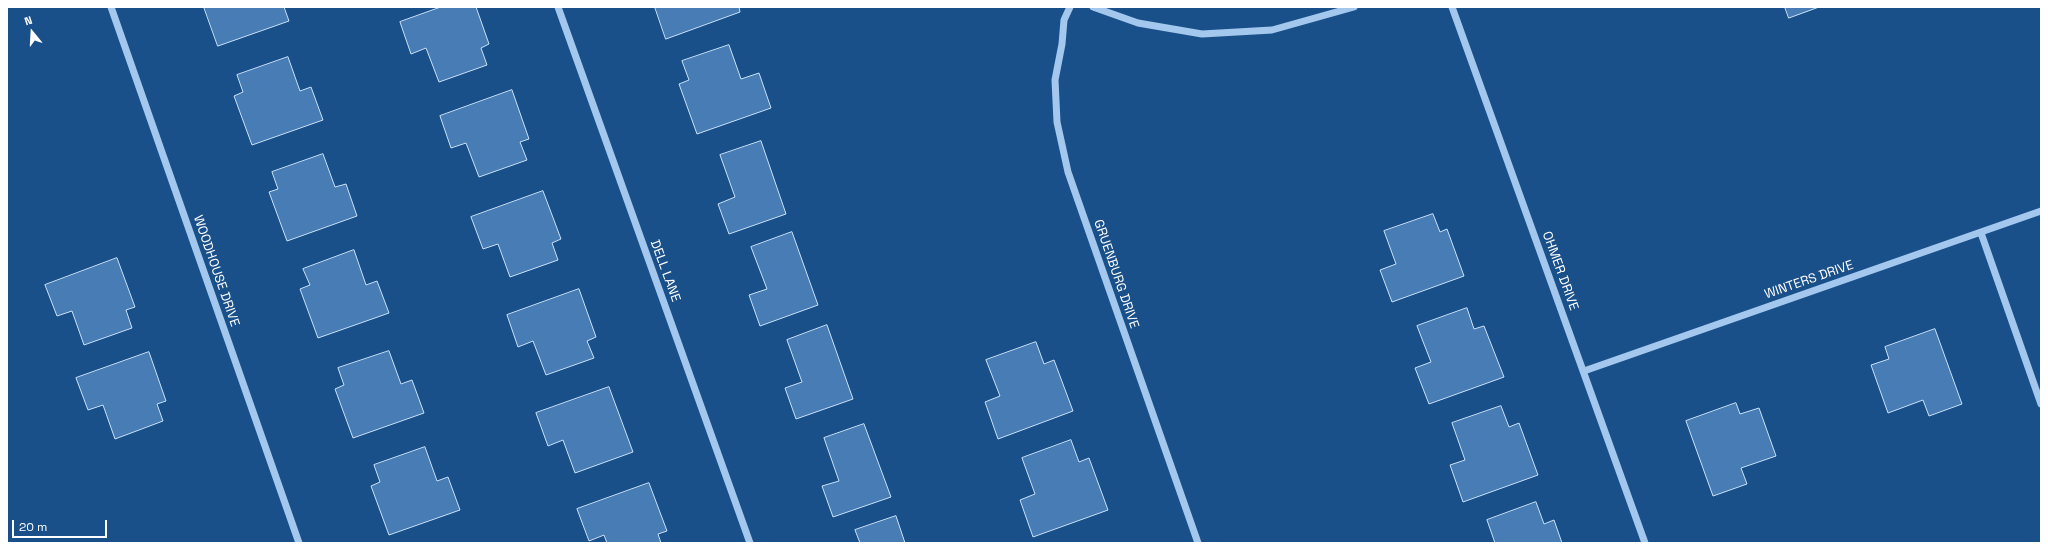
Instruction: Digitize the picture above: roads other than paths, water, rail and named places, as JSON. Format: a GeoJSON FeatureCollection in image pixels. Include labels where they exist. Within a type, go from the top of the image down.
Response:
{"type":"FeatureCollection","features":[{"type":"Feature","properties":{"kind":"street","name":"WOODHOUSE DRIVE"},"geometry":{"type":"LineString","coordinates":[[111,7],[299,543]]}},
{"type":"Feature","properties":{"kind":"street","name":"DELL LANE"},"geometry":{"type":"LineString","coordinates":[[558,7],[750,543]]}},
{"type":"Feature","properties":{"kind":"street","name":"GRUENBURG DRIVE"},"geometry":{"type":"LineString","coordinates":[[1070,7],[1064,20],[1062,44],[1055,80],[1057,122],[1068,172],[1198,543]]}},
{"type":"Feature","properties":{"kind":"street"},"geometry":{"type":"LineString","coordinates":[[1093,7],[1138,23],[1202,34],[1272,30],[1354,7]]}},
{"type":"Feature","properties":{"kind":"street","name":"OHMER DRIVE"},"geometry":{"type":"LineString","coordinates":[[1452,7],[1645,543]]}},
{"type":"Feature","properties":{"kind":"street","name":"WINTERS DRIVE"},"geometry":{"type":"LineString","coordinates":[[1584,371],[2041,211]]}},
{"type":"Feature","properties":{"kind":"street"},"geometry":{"type":"LineString","coordinates":[[1981,233],[2041,404]]}}]}
